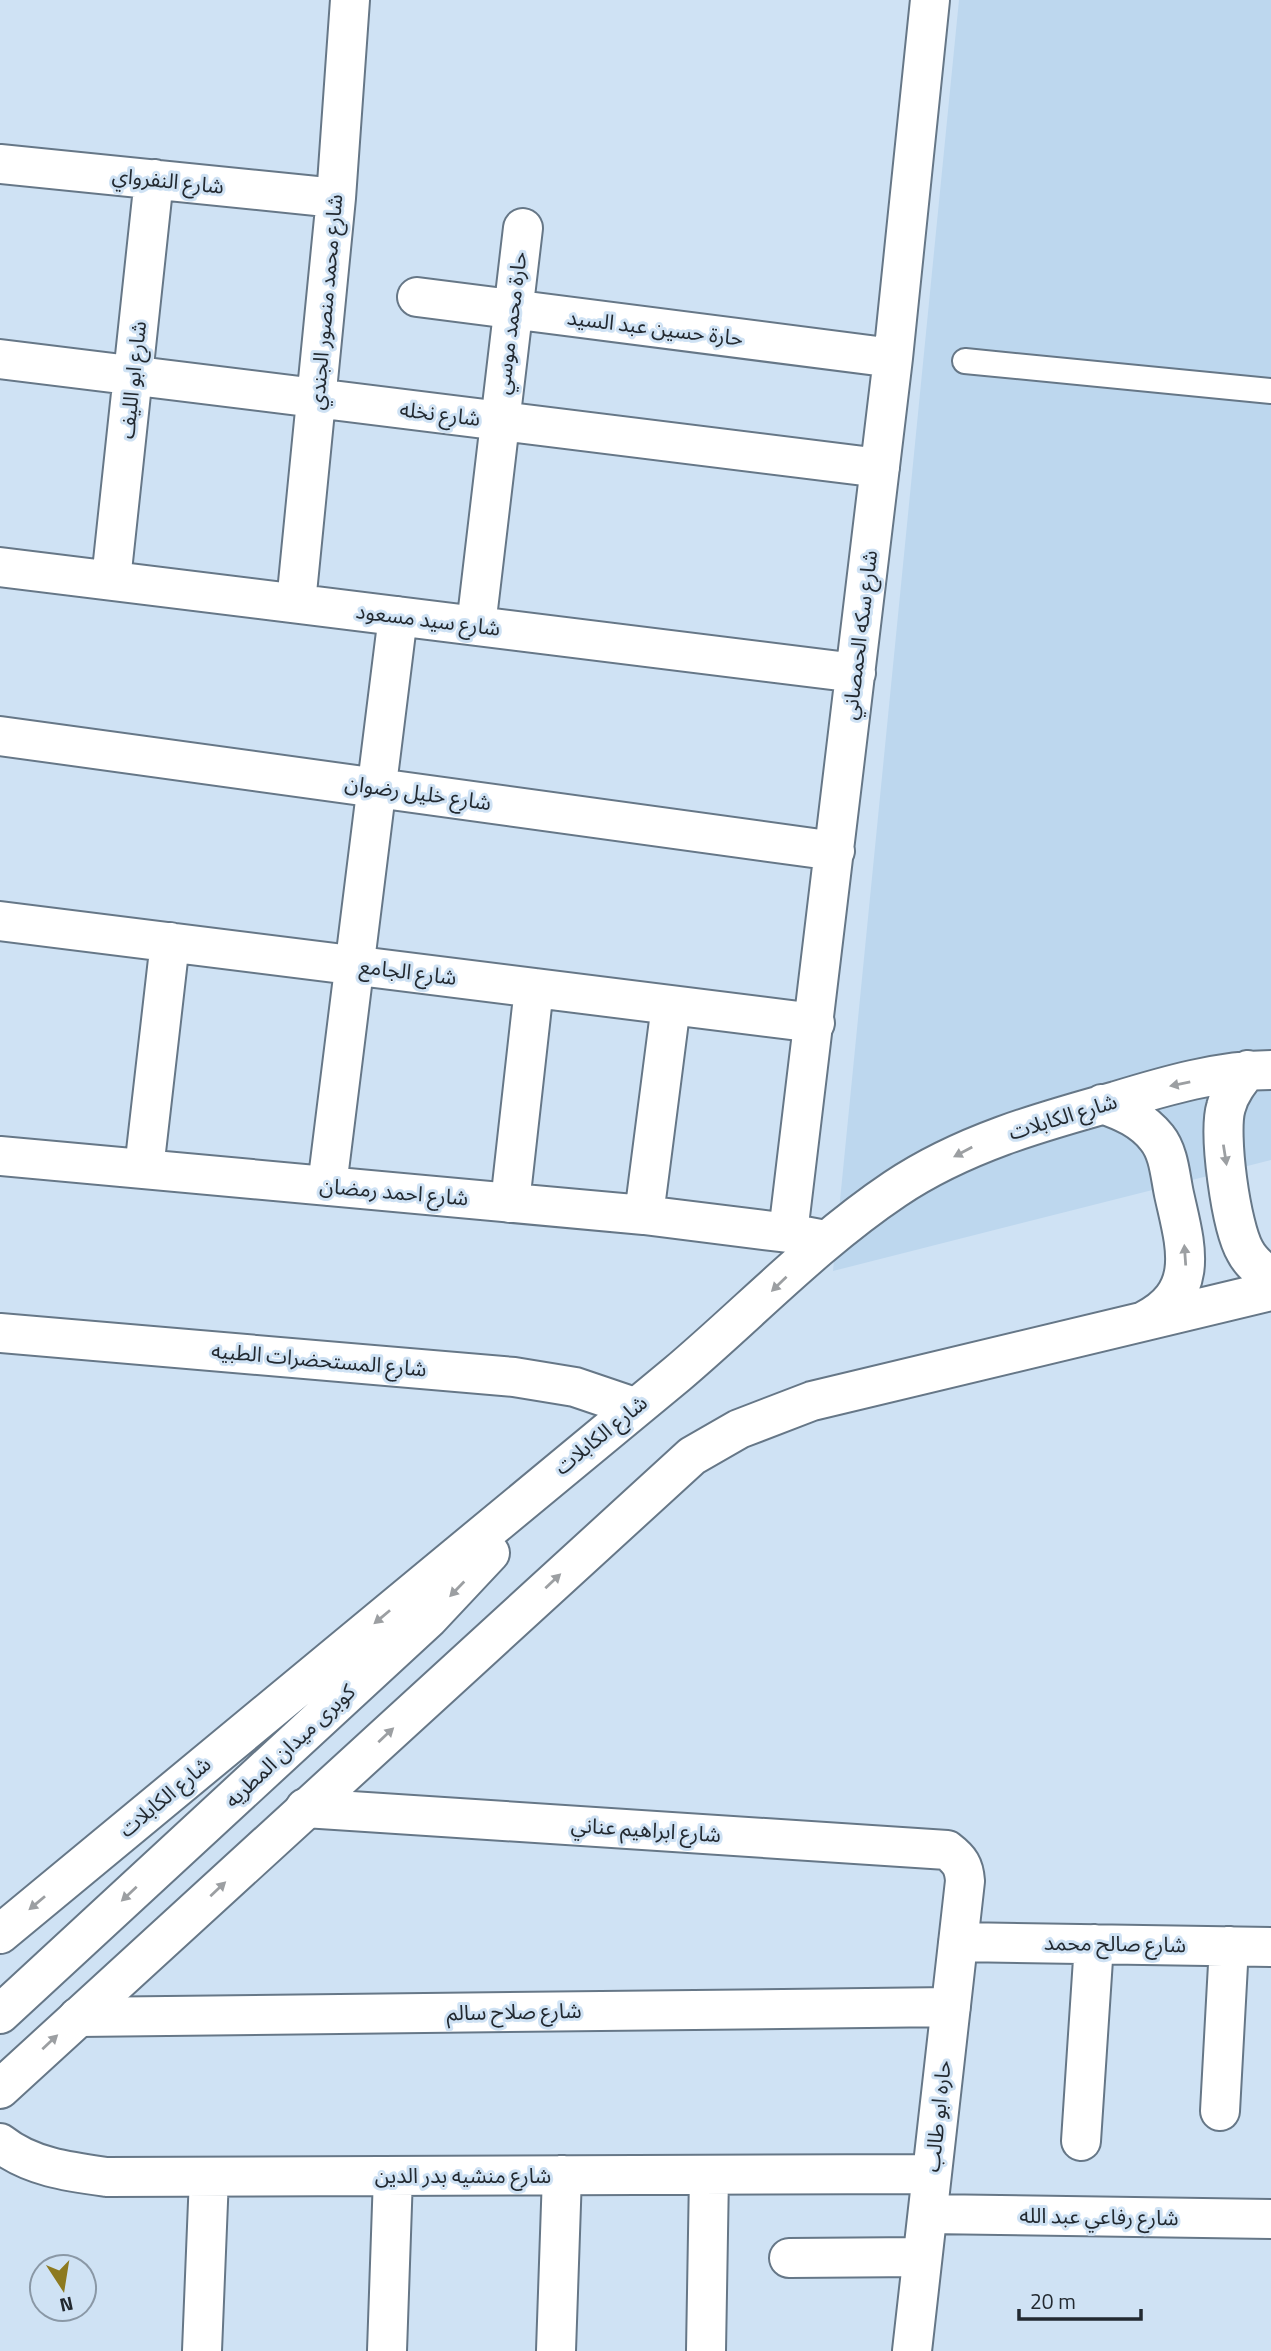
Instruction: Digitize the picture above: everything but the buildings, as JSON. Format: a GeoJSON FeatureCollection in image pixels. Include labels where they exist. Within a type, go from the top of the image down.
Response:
{"type":"FeatureCollection","features":[{"type":"Feature","properties":{"kind":"street","name":"شارع محمد منصور الجندي"},"geometry":{"type":"LineString","coordinates":[[296,603],[336,198],[350,0]]}},
{"type":"Feature","properties":{"kind":"street","name":"شارع سكه الحمصاني"},"geometry":{"type":"LineString","coordinates":[[788,1233],[893,358],[930,0]]}},
{"type":"Feature","properties":{"kind":"street","name":"شارع النفرواي"},"geometry":{"type":"LineString","coordinates":[[0,164],[336,198]]}},
{"type":"Feature","properties":{"kind":"street","name":"شارع ابو الليف"},"geometry":{"type":"LineString","coordinates":[[111,580],[153,179]]}},
{"type":"Feature","properties":{"kind":"street","name":"حارة محمد موسي"},"geometry":{"type":"LineString","coordinates":[[476,626],[523,228]]}},
{"type":"Feature","properties":{"kind":"street","name":"حارة حسين عبد السيد"},"geometry":{"type":"LineString","coordinates":[[417,297],[893,358]]}},
{"type":"Feature","properties":{"kind":"street","name":"شارع نخله"},"geometry":{"type":"LineString","coordinates":[[0,359],[880,468]]}},
{"type":"Feature","properties":{"kind":"street","name":"شارع سيد مسعود"},"geometry":{"type":"LineString","coordinates":[[0,567],[856,673]]}},
{"type":"Feature","properties":{"kind":"street"},"geometry":{"type":"LineString","coordinates":[[327,1186],[398,616]]}},
{"type":"Feature","properties":{"kind":"street","name":"شارع خليل رضوان"},"geometry":{"type":"LineString","coordinates":[[0,736],[835,851]]}},
{"type":"Feature","properties":{"kind":"street","name":"شارع الجامع"},"geometry":{"type":"LineString","coordinates":[[0,921],[815,1023]]}},
{"type":"Feature","properties":{"kind":"street"},"geometry":{"type":"LineString","coordinates":[[144,1169],[170,942]]}},
{"type":"Feature","properties":{"kind":"street"},"geometry":{"type":"LineString","coordinates":[[510,1203],[534,988]]}},
{"type":"Feature","properties":{"kind":"street"},"geometry":{"type":"LineString","coordinates":[[644,1215],[671,1005]]}},
{"type":"Feature","properties":{"kind":"street"},"geometry":{"type":"LineString","coordinates":[[1260,1070],[1235,1086],[1226,1105],[1223,1139],[1237,1235],[1256,1266],[1271,1278]]}},
{"type":"Feature","properties":{"kind":"street","name":"شارع الكابلات"},"geometry":{"type":"LineString","coordinates":[[0,1934],[760,1303],[825,1240],[897,1188],[977,1145],[1102,1104],[1260,1070]]}},
{"type":"Feature","properties":{"kind":"street"},"geometry":{"type":"LineString","coordinates":[[1102,1104],[1124,1112],[1143,1124],[1165,1149],[1188,1258],[1182,1281],[1167,1304],[1153,1317],[1135,1325]]}},
{"type":"Feature","properties":{"kind":"street","name":"شارع احمد رمضان"},"geometry":{"type":"LineString","coordinates":[[0,1156],[644,1215],[788,1233]]}},
{"type":"Feature","properties":{"kind":"street"},"geometry":{"type":"LineString","coordinates":[[788,1233],[825,1240]]}},
{"type":"Feature","properties":{"kind":"street"},"geometry":{"type":"LineString","coordinates":[[0,2088],[692,1456],[739,1429],[812,1401],[1271,1291]]}},
{"type":"Feature","properties":{"kind":"street","name":"شارع المستحضرات الطبيه"},"geometry":{"type":"LineString","coordinates":[[0,1333],[514,1377],[575,1387],[634,1407]]}},
{"type":"Feature","properties":{"kind":"street","name":"كوبرى ميدان المطريه"},"geometry":{"type":"LineString","coordinates":[[0,2014],[429,1618],[566,1464]]}},
{"type":"Feature","properties":{"kind":"street","name":"شارع ابراهيم عناني"},"geometry":{"type":"LineString","coordinates":[[305,1808],[947,1850],[964,1866],[964,1881]]}},
{"type":"Feature","properties":{"kind":"street","name":"حاره ابو طالب"},"geometry":{"type":"LineString","coordinates":[[912,2351],[964,1881]]}},
{"type":"Feature","properties":{"kind":"street","name":"شارع صالح محمد"},"geometry":{"type":"LineString","coordinates":[[958,1942],[1271,1947]]}},
{"type":"Feature","properties":{"kind":"street"},"geometry":{"type":"LineString","coordinates":[[1081,2141],[1094,1944]]}},
{"type":"Feature","properties":{"kind":"street"},"geometry":{"type":"LineString","coordinates":[[1220,2110],[1229,1946]]}},
{"type":"Feature","properties":{"kind":"street","name":"شارع صلاح سالم"},"geometry":{"type":"LineString","coordinates":[[78,2017],[951,2007]]}},
{"type":"Feature","properties":{"kind":"street","name":"شارع منشيه بدر الدين"},"geometry":{"type":"LineString","coordinates":[[0,2143],[25,2158],[78,2173],[107,2177],[932,2175]]}},
{"type":"Feature","properties":{"kind":"street"},"geometry":{"type":"LineString","coordinates":[[556,2351],[562,2175]]}},
{"type":"Feature","properties":{"kind":"street"},"geometry":{"type":"LineString","coordinates":[[706,2351],[709,2175]]}},
{"type":"Feature","properties":{"kind":"street"},"geometry":{"type":"LineString","coordinates":[[387,2351],[393,2176]]}},
{"type":"Feature","properties":{"kind":"street"},"geometry":{"type":"LineString","coordinates":[[202,2351],[209,2177]]}},
{"type":"Feature","properties":{"kind":"street","name":"شارع رفاعي عبد الله"},"geometry":{"type":"LineString","coordinates":[[928,2214],[1271,2220]]}},
{"type":"Feature","properties":{"kind":"street"},"geometry":{"type":"LineString","coordinates":[[789,2258],[922,2256]]}},
{"type":"Feature","properties":{"kind":"lane"},"geometry":{"type":"LineString","coordinates":[[965,361],[1271,391]]}},
{"type":"Feature","properties":{"kind":"shaded area"},"geometry":{"type":"Polygon","coordinates":[[[959,0],[1271,0],[1271,1160],[833,1271],[959,0]]]}}]}
